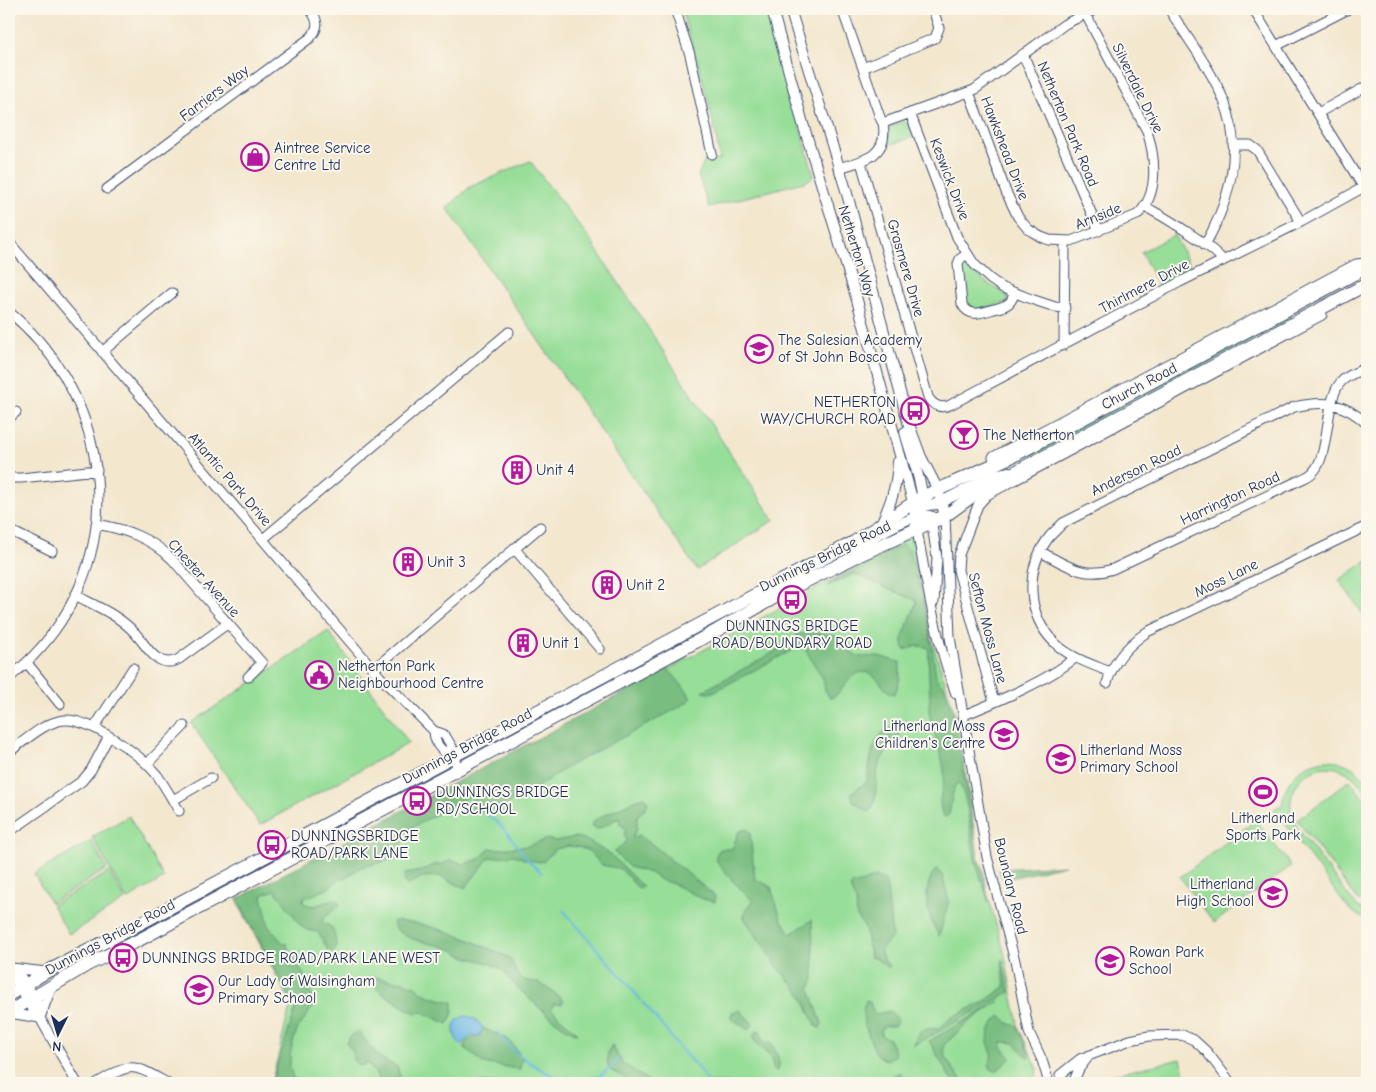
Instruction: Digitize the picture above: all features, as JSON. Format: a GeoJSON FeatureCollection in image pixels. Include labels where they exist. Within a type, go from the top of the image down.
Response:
{"type":"FeatureCollection","features":[{"type":"Feature","properties":{"kind":"highway","name":"Church Road"},"geometry":{"type":"LineString","coordinates":[[929,497],[1017,454],[1329,283],[1367,268]]}},
{"type":"Feature","properties":{"kind":"highway","name":"Church Road"},"geometry":{"type":"LineString","coordinates":[[925,522],[1018,470],[1367,284]]}},
{"type":"Feature","properties":{"kind":"highway","name":"Dunnings Bridge Road"},"geometry":{"type":"LineString","coordinates":[[52,986],[87,965],[139,940],[854,542],[929,497]]}},
{"type":"Feature","properties":{"kind":"highway","name":"Dunnings Bridge Road"},"geometry":{"type":"LineString","coordinates":[[9,1013],[24,993],[46,972],[456,762],[484,755],[786,591],[925,522]]}},
{"type":"Feature","properties":{"kind":"highway"},"geometry":{"type":"LineString","coordinates":[[9,1002],[37,986],[52,986]]}},
{"type":"Feature","properties":{"kind":"main road","name":"Netherton Way"},"geometry":{"type":"LineString","coordinates":[[772,9],[814,160],[860,310],[899,453],[929,497]]}},
{"type":"Feature","properties":{"kind":"main road","name":"Netherton Way"},"geometry":{"type":"LineString","coordinates":[[790,9],[826,121],[929,497]]}},
{"type":"Feature","properties":{"kind":"main road"},"geometry":{"type":"LineString","coordinates":[[903,404],[905,433],[929,497],[925,522]]}},
{"type":"Feature","properties":{"kind":"main road"},"geometry":{"type":"LineString","coordinates":[[881,525],[892,501],[899,453]]}},
{"type":"Feature","properties":{"kind":"main road"},"geometry":{"type":"LineString","coordinates":[[929,497],[995,475],[1018,470]]}},
{"type":"Feature","properties":{"kind":"main road"},"geometry":{"type":"LineString","coordinates":[[925,522],[929,497]]}},
{"type":"Feature","properties":{"kind":"street","name":"Farriers Way"},"geometry":{"type":"LineString","coordinates":[[107,189],[310,38],[316,32],[317,22],[310,9]]}},
{"type":"Feature","properties":{"kind":"street"},"geometry":{"type":"LineString","coordinates":[[676,9],[690,55],[712,154]]}},
{"type":"Feature","properties":{"kind":"street"},"geometry":{"type":"LineString","coordinates":[[838,168],[861,162],[872,156],[880,148],[884,136],[883,123],[842,9]]}},
{"type":"Feature","properties":{"kind":"street"},"geometry":{"type":"LineString","coordinates":[[863,68],[935,38],[939,28],[933,9]]}},
{"type":"Feature","properties":{"kind":"street"},"geometry":{"type":"LineString","coordinates":[[883,123],[970,92],[983,85],[1064,24],[1096,9]]}},
{"type":"Feature","properties":{"kind":"street"},"geometry":{"type":"LineString","coordinates":[[1169,9],[1220,93],[1230,122],[1233,145],[1227,197],[1217,223],[1205,245]]}},
{"type":"Feature","properties":{"kind":"street"},"geometry":{"type":"LineString","coordinates":[[1253,9],[1366,190]]}},
{"type":"Feature","properties":{"kind":"street"},"geometry":{"type":"LineString","coordinates":[[1276,46],[1348,9]]}},
{"type":"Feature","properties":{"kind":"street","name":"Silverdale Drive"},"geometry":{"type":"LineString","coordinates":[[1085,13],[1147,131],[1153,152],[1154,175],[1150,195],[1145,207]]}},
{"type":"Feature","properties":{"kind":"street","name":"Netherton Park Road"},"geometry":{"type":"LineString","coordinates":[[1023,54],[1099,231]]}},
{"type":"Feature","properties":{"kind":"street"},"geometry":{"type":"LineString","coordinates":[[1318,113],[1367,86]]}},
{"type":"Feature","properties":{"kind":"street","name":"Hawkshead Drive"},"geometry":{"type":"LineString","coordinates":[[970,92],[1006,192],[1018,217],[1028,229],[1041,237],[1065,242]]}},
{"type":"Feature","properties":{"kind":"street","name":"Keswick Drive"},"geometry":{"type":"LineString","coordinates":[[910,113],[957,237],[974,264],[990,279],[1015,293],[1055,307],[1065,308]]}},
{"type":"Feature","properties":{"kind":"street"},"geometry":{"type":"LineString","coordinates":[[1233,145],[1250,145],[1257,150],[1301,222]]}},
{"type":"Feature","properties":{"kind":"street","name":"Grasmere Drive"},"geometry":{"type":"LineString","coordinates":[[861,162],[928,397],[931,403],[938,406]]}},
{"type":"Feature","properties":{"kind":"street"},"geometry":{"type":"LineString","coordinates":[[1358,179],[1367,174]]}},
{"type":"Feature","properties":{"kind":"street","name":"Thirlmere Drive"},"geometry":{"type":"LineString","coordinates":[[938,406],[950,405],[1180,282],[1366,190]]}},
{"type":"Feature","properties":{"kind":"street","name":"Arnside"},"geometry":{"type":"LineString","coordinates":[[1064,345],[1065,242],[1076,240],[1132,218],[1145,207],[1205,245],[1220,256],[1223,261]]}},
{"type":"Feature","properties":{"kind":"street","name":"Atlantic Park Drive"},"geometry":{"type":"LineString","coordinates":[[9,242],[374,669],[434,731],[435,742],[456,762]]}},
{"type":"Feature","properties":{"kind":"street"},"geometry":{"type":"LineString","coordinates":[[967,254],[960,259],[958,264],[962,304],[965,309],[970,313],[979,314],[1005,306],[1010,303],[1015,293]]}},
{"type":"Feature","properties":{"kind":"street","name":"Church Road"},"geometry":{"type":"LineString","coordinates":[[1329,283],[1356,264],[1367,264]]}},
{"type":"Feature","properties":{"kind":"street","name":"Church Road"},"geometry":{"type":"LineString","coordinates":[[978,504],[987,495],[1344,303],[1354,291]]}},
{"type":"Feature","properties":{"kind":"street"},"geometry":{"type":"LineString","coordinates":[[102,352],[172,293]]}},
{"type":"Feature","properties":{"kind":"street"},"geometry":{"type":"LineString","coordinates":[[9,312],[50,353],[70,384],[85,418],[97,470],[98,499],[96,524],[89,561],[76,595],[59,625],[44,644],[9,678]]}},
{"type":"Feature","properties":{"kind":"street"},"geometry":{"type":"LineString","coordinates":[[262,538],[508,332]]}},
{"type":"Feature","properties":{"kind":"street","name":"Harrington Road"},"geometry":{"type":"LineString","coordinates":[[1041,552],[1086,573],[1100,574],[1112,570],[1313,473],[1319,464],[1334,394],[1342,380],[1367,367]]}},
{"type":"Feature","properties":{"kind":"street","name":"Anderson Road"},"geometry":{"type":"LineString","coordinates":[[1075,658],[1057,645],[1044,631],[1034,612],[1031,592],[1033,572],[1041,552],[1050,537],[1063,523],[1294,407],[1314,403],[1333,404],[1348,410],[1367,424]]}},
{"type":"Feature","properties":{"kind":"street"},"geometry":{"type":"LineString","coordinates":[[9,478],[97,470]]}},
{"type":"Feature","properties":{"kind":"street","name":"Sefton Moss Lane"},"geometry":{"type":"LineString","coordinates":[[978,504],[959,555],[958,570],[994,702]]}},
{"type":"Feature","properties":{"kind":"street"},"geometry":{"type":"LineString","coordinates":[[819,560],[841,554],[925,522],[937,558],[933,614]]}},
{"type":"Feature","properties":{"kind":"street","name":"Boundary Road"},"geometry":{"type":"LineString","coordinates":[[925,522],[946,535],[950,637],[987,857],[1015,960],[1029,1032],[1050,1083]]}},
{"type":"Feature","properties":{"kind":"street","name":"Boundary Road"},"geometry":{"type":"LineString","coordinates":[[925,522],[933,614],[945,663],[964,715]]}},
{"type":"Feature","properties":{"kind":"street","name":"Chester Avenue"},"geometry":{"type":"LineString","coordinates":[[96,524],[125,530],[163,550],[262,663],[248,677]]}},
{"type":"Feature","properties":{"kind":"street","name":"Moss Lane"},"geometry":{"type":"LineString","coordinates":[[1107,683],[1110,672],[1131,643],[1147,632],[1367,526]]}},
{"type":"Feature","properties":{"kind":"street"},"geometry":{"type":"LineString","coordinates":[[374,669],[540,527]]}},
{"type":"Feature","properties":{"kind":"street"},"geometry":{"type":"LineString","coordinates":[[9,530],[52,551]]}},
{"type":"Feature","properties":{"kind":"street"},"geometry":{"type":"LineString","coordinates":[[514,548],[600,650]]}},
{"type":"Feature","properties":{"kind":"street"},"geometry":{"type":"LineString","coordinates":[[76,595],[115,616],[133,630],[153,655],[164,661],[172,662],[179,659],[227,624]]}},
{"type":"Feature","properties":{"kind":"street"},"geometry":{"type":"LineString","coordinates":[[964,715],[1062,669],[1075,658],[1110,672]]}},
{"type":"Feature","properties":{"kind":"street"},"geometry":{"type":"LineString","coordinates":[[27,662],[60,704]]}},
{"type":"Feature","properties":{"kind":"street"},"geometry":{"type":"LineString","coordinates":[[94,728],[133,668]]}},
{"type":"Feature","properties":{"kind":"street"},"geometry":{"type":"LineString","coordinates":[[9,752],[46,726],[56,722],[65,720],[86,724],[109,736],[147,764],[157,776],[179,811]]}},
{"type":"Feature","properties":{"kind":"street"},"geometry":{"type":"LineString","coordinates":[[147,764],[184,726]]}},
{"type":"Feature","properties":{"kind":"street"},"geometry":{"type":"LineString","coordinates":[[9,832],[82,781],[109,736]]}},
{"type":"Feature","properties":{"kind":"street"},"geometry":{"type":"LineString","coordinates":[[173,800],[212,778]]}},
{"type":"Feature","properties":{"kind":"street"},"geometry":{"type":"LineString","coordinates":[[9,968],[46,972]]}},
{"type":"Feature","properties":{"kind":"street"},"geometry":{"type":"LineString","coordinates":[[9,968],[24,993],[39,1006],[40,1018],[77,1083]]}},
{"type":"Feature","properties":{"kind":"street"},"geometry":{"type":"LineString","coordinates":[[40,1018],[52,986]]}},
{"type":"Feature","properties":{"kind":"street"},"geometry":{"type":"LineString","coordinates":[[9,1013],[40,1018]]}},
{"type":"Feature","properties":{"kind":"street"},"geometry":{"type":"LineString","coordinates":[[1050,1083],[1054,1077],[1060,1075],[1080,1059],[1130,1040],[1182,1035],[1194,1040],[1207,1052],[1231,1083]]}},
{"type":"Feature","properties":{"kind":"street"},"geometry":{"type":"LineString","coordinates":[[1072,1083],[1079,1069],[1089,1056]]}},
{"type":"Feature","properties":{"kind":"street","name":"Boundary Road"},"geometry":{"type":"LineString","coordinates":[[1042,1060],[1060,1075],[1067,1076],[1072,1083]]}},
{"type":"Feature","properties":{"kind":"street"},"geometry":{"type":"LineString","coordinates":[[97,1083],[129,1067],[142,1069],[167,1083]]}},
{"type":"Feature","properties":{"kind":"green space"},"geometry":{"type":"Polygon","coordinates":[[[681,9],[767,9],[814,176],[807,181],[709,207],[698,175],[705,160],[720,160],[709,103],[681,9]]]}},
{"type":"Feature","properties":{"kind":"green space"},"geometry":{"type":"Polygon","coordinates":[[[904,121],[908,124],[913,137],[886,146],[890,127],[904,121]]]}},
{"type":"Feature","properties":{"kind":"green space"},"geometry":{"type":"Polygon","coordinates":[[[530,161],[589,238],[774,520],[697,570],[447,208],[470,187],[530,161]]]}},
{"type":"Feature","properties":{"kind":"green space"},"geometry":{"type":"Polygon","coordinates":[[[1174,235],[1192,269],[1159,287],[1141,252],[1174,235]]]}},
{"type":"Feature","properties":{"kind":"green space"},"geometry":{"type":"Polygon","coordinates":[[[964,259],[984,281],[1008,296],[1007,302],[980,310],[970,310],[965,303],[961,260],[964,259]]]}},
{"type":"Feature","properties":{"kind":"green space"},"geometry":{"type":"Polygon","coordinates":[[[1288,313],[1292,319],[1105,419],[1095,417],[1288,313]]]}},
{"type":"Feature","properties":{"kind":"green space"},"geometry":{"type":"Polygon","coordinates":[[[1093,418],[1103,420],[1034,457],[1031,451],[1093,418]]]}},
{"type":"Feature","properties":{"kind":"green space"},"geometry":{"type":"Polygon","coordinates":[[[911,536],[932,640],[958,724],[980,869],[1004,951],[1019,1029],[1037,1067],[1036,1083],[277,1083],[272,1080],[291,1003],[239,905],[911,536]]]}},
{"type":"Feature","properties":{"kind":"green space"},"geometry":{"type":"Polygon","coordinates":[[[902,544],[909,549],[928,619],[936,677],[944,686],[954,719],[979,862],[982,865],[989,903],[976,864],[966,801],[960,784],[957,784],[954,788],[949,814],[946,817],[943,816],[941,809],[940,798],[944,783],[944,771],[929,709],[929,650],[927,647],[916,646],[904,650],[902,639],[917,601],[854,574],[828,586],[828,584],[902,544]]]}},
{"type":"Feature","properties":{"kind":"green space"},"geometry":{"type":"Polygon","coordinates":[[[1367,561],[1367,620],[1339,580],[1367,561]]]}},
{"type":"Feature","properties":{"kind":"green space"},"geometry":{"type":"Polygon","coordinates":[[[328,631],[409,743],[260,825],[191,723],[328,631]]]}},
{"type":"Feature","properties":{"kind":"green space"},"geometry":{"type":"Polygon","coordinates":[[[819,633],[831,635],[841,640],[858,656],[877,656],[900,662],[899,682],[894,694],[886,689],[873,675],[863,672],[853,676],[838,693],[830,698],[825,690],[823,679],[805,649],[798,647],[713,692],[707,693],[703,691],[798,639],[796,634],[819,633]]]}},
{"type":"Feature","properties":{"kind":"green space"},"geometry":{"type":"Polygon","coordinates":[[[668,669],[687,691],[691,699],[683,705],[565,768],[530,792],[505,805],[476,812],[473,811],[474,794],[409,829],[395,859],[361,867],[345,878],[341,878],[327,889],[303,899],[304,904],[313,906],[337,899],[340,906],[326,915],[322,921],[333,930],[337,947],[334,952],[328,950],[318,932],[302,927],[275,890],[262,896],[269,927],[283,943],[287,944],[304,975],[304,985],[315,999],[296,1033],[291,1052],[290,1066],[293,1078],[303,1083],[271,1083],[296,1008],[237,899],[668,669]]]}},
{"type":"Feature","properties":{"kind":"green space"},"geometry":{"type":"Polygon","coordinates":[[[892,728],[898,730],[900,736],[885,753],[879,765],[874,802],[869,812],[853,801],[851,793],[867,782],[876,743],[885,731],[892,728]]]}},
{"type":"Feature","properties":{"kind":"green space"},"geometry":{"type":"Polygon","coordinates":[[[1325,760],[1347,764],[1364,778],[1367,777],[1367,795],[1360,785],[1346,772],[1333,768],[1321,768],[1310,772],[1300,780],[1294,790],[1291,802],[1292,814],[1297,827],[1349,897],[1358,907],[1367,912],[1367,920],[1347,907],[1274,809],[1280,805],[1282,807],[1289,782],[1294,775],[1308,765],[1325,760]]]}},
{"type":"Feature","properties":{"kind":"green space"},"geometry":{"type":"Polygon","coordinates":[[[1350,780],[1367,803],[1367,896],[1359,902],[1297,820],[1350,780]]]}},
{"type":"Feature","properties":{"kind":"green space"},"geometry":{"type":"Polygon","coordinates":[[[644,797],[648,800],[648,803],[637,817],[637,829],[632,838],[639,835],[654,846],[715,896],[715,902],[703,899],[650,873],[629,867],[614,852],[627,841],[624,835],[626,829],[620,824],[619,818],[598,829],[592,827],[592,822],[599,817],[644,797]]]}},
{"type":"Feature","properties":{"kind":"green space"},"geometry":{"type":"Polygon","coordinates":[[[129,816],[164,878],[127,900],[92,837],[129,816]]]}},
{"type":"Feature","properties":{"kind":"green space"},"geometry":{"type":"Polygon","coordinates":[[[1256,820],[1291,866],[1214,923],[1180,877],[1256,820]]]}},
{"type":"Feature","properties":{"kind":"green space"},"geometry":{"type":"Polygon","coordinates":[[[747,829],[750,832],[755,879],[771,887],[781,919],[791,934],[812,920],[814,979],[810,989],[822,1024],[820,1028],[817,1027],[801,994],[779,969],[744,918],[744,912],[753,901],[730,878],[716,860],[716,855],[720,849],[732,849],[739,831],[747,829]]]}},
{"type":"Feature","properties":{"kind":"green space"},"geometry":{"type":"Polygon","coordinates":[[[575,837],[584,839],[610,854],[643,887],[636,886],[621,869],[602,865],[589,851],[569,846],[555,849],[544,861],[539,862],[514,855],[489,858],[465,888],[439,876],[422,877],[408,885],[404,881],[405,874],[422,871],[451,860],[464,864],[479,859],[490,848],[528,846],[547,839],[556,841],[575,837]]]}},
{"type":"Feature","properties":{"kind":"green space"},"geometry":{"type":"Polygon","coordinates":[[[91,841],[107,869],[51,903],[34,874],[91,841]]]}},
{"type":"Feature","properties":{"kind":"green space"},"geometry":{"type":"Polygon","coordinates":[[[1065,865],[1007,879],[1001,877],[999,869],[1065,865]]]}},
{"type":"Feature","properties":{"kind":"green space"},"geometry":{"type":"Polygon","coordinates":[[[937,868],[943,877],[949,901],[939,936],[931,920],[927,902],[928,884],[937,868]]]}},
{"type":"Feature","properties":{"kind":"green space"},"geometry":{"type":"Polygon","coordinates":[[[109,872],[125,900],[69,934],[52,905],[109,872]]]}},
{"type":"Feature","properties":{"kind":"green space"},"geometry":{"type":"Polygon","coordinates":[[[875,877],[884,879],[887,887],[892,936],[881,952],[889,966],[888,968],[875,958],[870,957],[865,927],[857,918],[856,902],[850,888],[853,884],[875,877]]]}},
{"type":"Feature","properties":{"kind":"green space"},"geometry":{"type":"Polygon","coordinates":[[[397,921],[440,929],[508,957],[522,979],[539,983],[562,999],[562,1004],[553,1004],[552,1009],[578,1033],[563,1027],[544,1012],[501,969],[466,957],[448,948],[407,937],[395,928],[392,922],[397,921]]]}},
{"type":"Feature","properties":{"kind":"green space"},"geometry":{"type":"Polygon","coordinates":[[[1002,959],[1010,992],[914,1045],[917,1035],[921,1030],[939,1028],[952,1017],[982,1003],[1005,987],[1002,959]]]}},
{"type":"Feature","properties":{"kind":"green space"},"geometry":{"type":"Polygon","coordinates":[[[373,977],[403,982],[415,986],[423,993],[435,998],[453,1002],[453,1012],[448,1024],[422,1012],[416,1013],[405,1008],[381,992],[369,979],[373,977]]]}},
{"type":"Feature","properties":{"kind":"green space"},"geometry":{"type":"Polygon","coordinates":[[[866,1000],[870,1002],[876,1014],[890,1011],[897,1018],[894,1026],[884,1026],[881,1030],[881,1035],[889,1039],[896,1055],[887,1060],[875,1052],[864,1023],[863,1010],[866,1000]]]}},
{"type":"Feature","properties":{"kind":"green space"},"geometry":{"type":"Polygon","coordinates":[[[999,1001],[970,1021],[944,1045],[945,1055],[964,1083],[953,1083],[929,1041],[999,1001]]]}},
{"type":"Feature","properties":{"kind":"green space"},"geometry":{"type":"Polygon","coordinates":[[[740,1010],[753,1024],[748,1030],[731,1018],[732,1012],[740,1010]]]}},
{"type":"Feature","properties":{"kind":"green space"},"geometry":{"type":"Polygon","coordinates":[[[1000,1016],[1010,1024],[1018,1026],[1030,1057],[1027,1057],[1015,1043],[1004,1042],[1001,1044],[1002,1047],[1010,1059],[995,1071],[989,1065],[992,1054],[988,1042],[989,1031],[1000,1016]]]}},
{"type":"Feature","properties":{"kind":"green space"},"geometry":{"type":"Polygon","coordinates":[[[483,1028],[509,1040],[522,1057],[520,1069],[484,1064],[464,1047],[465,1043],[477,1036],[483,1028]]]}},
{"type":"Feature","properties":{"kind":"green space"},"geometry":{"type":"Polygon","coordinates":[[[358,1031],[379,1057],[397,1067],[400,1076],[398,1083],[382,1083],[368,1063],[360,1066],[353,1060],[353,1051],[346,1043],[350,1036],[358,1031]]]}},
{"type":"Feature","properties":{"kind":"green space"},"geometry":{"type":"Polygon","coordinates":[[[760,1031],[763,1041],[771,1042],[779,1060],[777,1072],[773,1068],[772,1059],[753,1039],[755,1032],[760,1031]]]}},
{"type":"Feature","properties":{"kind":"green space"},"geometry":{"type":"Polygon","coordinates":[[[612,1045],[622,1063],[652,1083],[634,1083],[610,1070],[607,1057],[612,1045]]]}},
{"type":"Feature","properties":{"kind":"green space"},"geometry":{"type":"Polygon","coordinates":[[[1181,1059],[1187,1083],[1091,1083],[1090,1080],[1181,1059]]]}},
{"type":"Feature","properties":{"kind":"green space"},"geometry":{"type":"Polygon","coordinates":[[[900,1072],[910,1083],[889,1083],[889,1078],[900,1072]]]}},
{"type":"Feature","properties":{"kind":"water"},"geometry":{"type":"Polygon","coordinates":[[[465,1016],[476,1020],[483,1029],[479,1036],[472,1036],[460,1045],[455,1037],[454,1028],[457,1021],[465,1016]]]}},
{"type":"Feature","properties":{"kind":"waterway"},"geometry":{"type":"LineString","coordinates":[[485,814],[504,829],[541,873]]}},
{"type":"Feature","properties":{"kind":"waterway"},"geometry":{"type":"LineString","coordinates":[[563,910],[626,982],[709,1083]]}},
{"type":"Feature","properties":{"kind":"waterway"},"geometry":{"type":"LineString","coordinates":[[497,1032],[509,1046],[525,1059],[551,1075],[567,1080],[597,1077],[621,1058]]}},
{"type":"Feature","properties":{"kind":"place","name":"Aintree Service Centre Ltd"},"geometry":{"type":"Point","coordinates":[255,157]}},
{"type":"Feature","properties":{"kind":"place","name":"The Salesian Academy of St John Bosco"},"geometry":{"type":"Point","coordinates":[759,349]}},
{"type":"Feature","properties":{"kind":"place","name":"NETHERTON WAY/CHURCH ROAD"},"geometry":{"type":"Point","coordinates":[915,411]}},
{"type":"Feature","properties":{"kind":"place","name":"The Netherton"},"geometry":{"type":"Point","coordinates":[964,435]}},
{"type":"Feature","properties":{"kind":"place","name":"Unit 4"},"geometry":{"type":"Point","coordinates":[517,470]}},
{"type":"Feature","properties":{"kind":"place","name":"Unit 3"},"geometry":{"type":"Point","coordinates":[408,562]}},
{"type":"Feature","properties":{"kind":"place","name":"Unit 2"},"geometry":{"type":"Point","coordinates":[607,585]}},
{"type":"Feature","properties":{"kind":"place","name":"DUNNINGS BRIDGE ROAD/BOUNDARY ROAD"},"geometry":{"type":"Point","coordinates":[792,600]}},
{"type":"Feature","properties":{"kind":"place","name":"Unit 1"},"geometry":{"type":"Point","coordinates":[523,643]}},
{"type":"Feature","properties":{"kind":"place","name":"Netherton Park Neighbourhood Centre"},"geometry":{"type":"Point","coordinates":[319,675]}},
{"type":"Feature","properties":{"kind":"place","name":"Litherland Moss Children's Centre"},"geometry":{"type":"Point","coordinates":[1004,735]}},
{"type":"Feature","properties":{"kind":"place","name":"Litherland Moss Primary School"},"geometry":{"type":"Point","coordinates":[1061,759]}},
{"type":"Feature","properties":{"kind":"place","name":"Litherland Sports Park"},"geometry":{"type":"Point","coordinates":[1263,792]}},
{"type":"Feature","properties":{"kind":"place","name":"DUNNINGS BRIDGE RD/SCHOOL"},"geometry":{"type":"Point","coordinates":[417,801]}},
{"type":"Feature","properties":{"kind":"place","name":"DUNNINGSBRIDGE ROAD/PARK LANE"},"geometry":{"type":"Point","coordinates":[272,845]}},
{"type":"Feature","properties":{"kind":"place","name":"Litherland High School"},"geometry":{"type":"Point","coordinates":[1273,893]}},
{"type":"Feature","properties":{"kind":"place","name":"DUNNINGS BRIDGE ROAD/PARK LANE WEST"},"geometry":{"type":"Point","coordinates":[123,958]}},
{"type":"Feature","properties":{"kind":"place","name":"Rowan Park School"},"geometry":{"type":"Point","coordinates":[1110,961]}},
{"type":"Feature","properties":{"kind":"place","name":"Our Lady of Walsingham Primary School"},"geometry":{"type":"Point","coordinates":[199,990]}}]}
